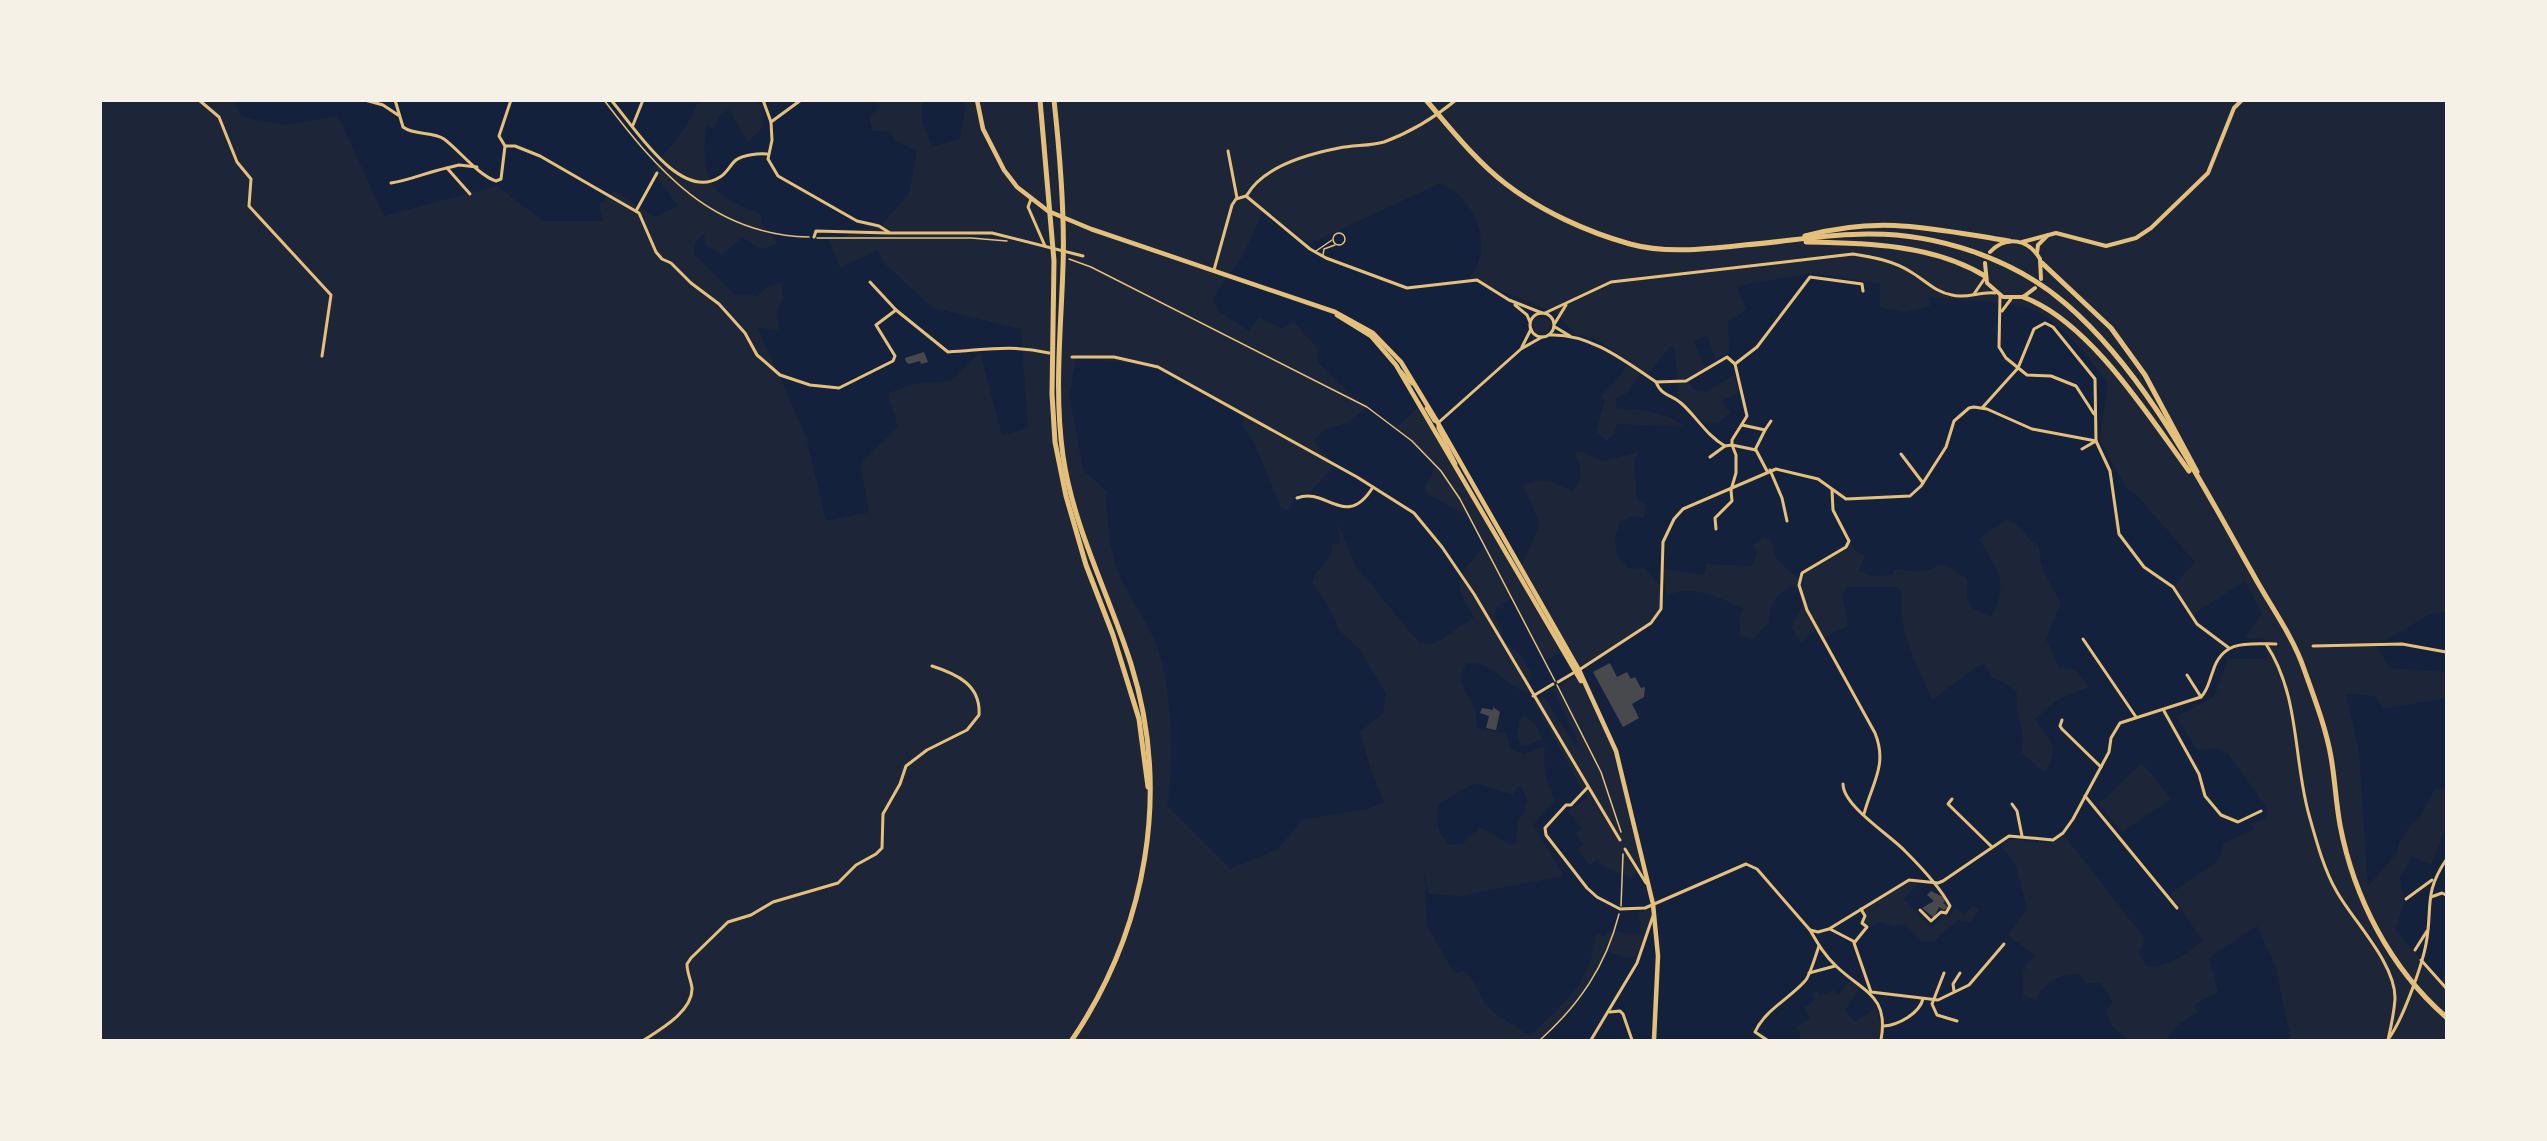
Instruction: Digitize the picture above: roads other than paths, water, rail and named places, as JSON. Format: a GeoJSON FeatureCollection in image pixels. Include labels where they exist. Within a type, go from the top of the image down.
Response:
{"type":"FeatureCollection","features":[{"type":"Feature","properties":{"kind":"highway"},"geometry":{"type":"LineString","coordinates":[[1040,100],[1051,202],[1054,261],[1055,442],[1066,496],[1086,565],[1113,635],[1139,719],[1150,803],[1146,858],[1132,919],[1096,1002],[1072,1041]]}},
{"type":"Feature","properties":{"kind":"highway"},"geometry":{"type":"LineString","coordinates":[[1054,100],[1062,206],[1063,264],[1057,359],[1063,456],[1086,549],[1130,662],[1141,699],[1150,770],[1149,822]]}},
{"type":"Feature","properties":{"kind":"highway"},"geometry":{"type":"LineString","coordinates":[[1427,101],[1463,143],[1505,183],[1540,206],[1578,225],[1632,245],[1695,250],[1844,235],[1904,235],[1972,252],[2034,281],[2062,300],[2102,336],[2137,380],[2214,506]]}},
{"type":"Feature","properties":{"kind":"highway"},"geometry":{"type":"LineString","coordinates":[[1786,242],[1832,229],[1887,224],[1942,228],[2009,241]]}},
{"type":"Feature","properties":{"kind":"highway"},"geometry":{"type":"LineString","coordinates":[[1786,242],[1902,247],[1960,263],[1985,277]]}},
{"type":"Feature","properties":{"kind":"highway"},"geometry":{"type":"LineString","coordinates":[[2042,263],[2111,328],[2145,375],[2214,506],[2302,663],[2330,753],[2340,825],[2350,869],[2367,910],[2385,943],[2408,976],[2446,1017]]}},
{"type":"Feature","properties":{"kind":"highway"},"geometry":{"type":"LineString","coordinates":[[2023,297],[2052,312],[2091,346],[2128,388],[2214,506]]}},
{"type":"Feature","properties":{"kind":"main road"},"geometry":{"type":"LineString","coordinates":[[977,100],[983,129],[990,147],[1017,187],[1048,211],[1091,229],[1335,312],[1373,333],[1401,362],[1438,423],[1577,671],[1616,751],[1653,904],[1658,956],[1654,1041]]}},
{"type":"Feature","properties":{"kind":"main road"},"geometry":{"type":"LineString","coordinates":[[1309,303],[1344,319],[1371,336],[1396,365],[1577,671]]}},
{"type":"Feature","properties":{"kind":"street"},"geometry":{"type":"LineString","coordinates":[[199,100],[219,117],[237,162],[250,179],[249,206],[331,295],[322,356]]}},
{"type":"Feature","properties":{"kind":"street"},"geometry":{"type":"LineString","coordinates":[[365,100],[383,105],[398,116]]}},
{"type":"Feature","properties":{"kind":"street"},"geometry":{"type":"LineString","coordinates":[[394,100],[400,123],[407,130],[444,139],[491,180],[499,181],[505,146],[499,136],[511,100]]}},
{"type":"Feature","properties":{"kind":"street"},"geometry":{"type":"LineString","coordinates":[[611,100],[664,166],[691,181],[708,183],[719,178],[739,158],[759,153],[768,154]]}},
{"type":"Feature","properties":{"kind":"street"},"geometry":{"type":"LineString","coordinates":[[633,125],[643,100]]}},
{"type":"Feature","properties":{"kind":"street"},"geometry":{"type":"LineString","coordinates":[[763,100],[771,122],[772,140],[768,154],[778,176],[857,221],[879,226],[890,232]]}},
{"type":"Feature","properties":{"kind":"street"},"geometry":{"type":"LineString","coordinates":[[771,122],[801,100]]}},
{"type":"Feature","properties":{"kind":"street"},"geometry":{"type":"LineString","coordinates":[[1213,271],[1232,205],[1237,198],[1246,196],[1251,188],[1266,176],[1291,163],[1339,148],[1383,142],[1418,127],[1455,101]]}},
{"type":"Feature","properties":{"kind":"street"},"geometry":{"type":"LineString","coordinates":[[1990,252],[2009,241],[2022,242],[2051,234],[2064,234],[2091,244],[2106,246],[2136,238],[2151,228],[2208,173],[2234,108],[2241,101]]}},
{"type":"Feature","properties":{"kind":"street"},"geometry":{"type":"LineString","coordinates":[[505,146],[515,146],[540,156],[636,211],[642,217],[656,252],[662,259],[671,263],[691,283],[719,304],[770,368],[790,380],[828,389],[838,388],[893,361],[895,356],[876,327],[896,310]]}},
{"type":"Feature","properties":{"kind":"street"},"geometry":{"type":"LineString","coordinates":[[1228,151],[1237,198]]}},
{"type":"Feature","properties":{"kind":"street"},"geometry":{"type":"LineString","coordinates":[[391,183],[412,180],[431,171],[459,165],[477,167]]}},
{"type":"Feature","properties":{"kind":"street"},"geometry":{"type":"LineString","coordinates":[[447,168],[470,194]]}},
{"type":"Feature","properties":{"kind":"street"},"geometry":{"type":"LineString","coordinates":[[636,211],[657,173]]}},
{"type":"Feature","properties":{"kind":"street"},"geometry":{"type":"LineString","coordinates":[[1246,196],[1315,252],[1407,288],[1477,280],[1509,300],[1527,315],[1534,334],[1542,337]]}},
{"type":"Feature","properties":{"kind":"street"},"geometry":{"type":"LineString","coordinates":[[1031,200],[1028,207],[1045,246]]}},
{"type":"Feature","properties":{"kind":"street"},"geometry":{"type":"LineString","coordinates":[[814,237],[816,231],[992,233],[1083,256]]}},
{"type":"Feature","properties":{"kind":"street"},"geometry":{"type":"LineString","coordinates":[[2037,254],[2041,241],[2051,234]]}},
{"type":"Feature","properties":{"kind":"street"},"geometry":{"type":"LineString","coordinates":[[2022,242],[2037,254],[2042,263],[2040,279]]}},
{"type":"Feature","properties":{"kind":"street"},"geometry":{"type":"LineString","coordinates":[[1521,349],[1533,318],[1611,282],[1852,254],[1875,257],[1902,268],[1943,293],[1955,296],[1995,293]]}},
{"type":"Feature","properties":{"kind":"street"},"geometry":{"type":"LineString","coordinates":[[1970,295],[1978,291],[1985,277],[1985,263]]}},
{"type":"Feature","properties":{"kind":"street"},"geometry":{"type":"LineString","coordinates":[[1735,364],[1757,347],[1810,277],[1862,284],[1863,291]]}},
{"type":"Feature","properties":{"kind":"street"},"geometry":{"type":"LineString","coordinates":[[1985,277],[1995,293],[2011,299],[2023,297],[2035,288]]}},
{"type":"Feature","properties":{"kind":"street"},"geometry":{"type":"LineString","coordinates":[[870,282],[896,310],[948,352],[984,347],[1031,349],[1049,353]]}},
{"type":"Feature","properties":{"kind":"street"},"geometry":{"type":"LineString","coordinates":[[2000,296],[1999,347],[2006,358],[2027,375],[2051,376],[2076,386],[2094,416]]}},
{"type":"Feature","properties":{"kind":"street"},"geometry":{"type":"LineString","coordinates":[[2000,315],[2011,299]]}},
{"type":"Feature","properties":{"kind":"street"},"geometry":{"type":"LineString","coordinates":[[1509,300],[1552,317],[1554,326],[1580,340],[1603,348],[1656,382],[1665,395],[1682,404],[1710,436],[1725,446]]}},
{"type":"Feature","properties":{"kind":"street"},"geometry":{"type":"LineString","coordinates":[[1550,335],[1569,302]]}},
{"type":"Feature","properties":{"kind":"street"},"geometry":{"type":"LineString","coordinates":[[1982,408],[2018,368],[2034,328],[2045,323],[2053,327],[2095,380],[2096,441],[2110,471],[2119,534],[2144,567],[2173,587],[2197,624],[2229,648]]}},
{"type":"Feature","properties":{"kind":"street"},"geometry":{"type":"LineString","coordinates":[[1438,423],[1521,349],[1550,335],[1580,340]]}},
{"type":"Feature","properties":{"kind":"street"},"geometry":{"type":"LineString","coordinates":[[1072,357],[1114,357],[1158,367],[1373,487],[1414,513],[1442,547],[1474,594],[1587,787],[1621,839]]}},
{"type":"Feature","properties":{"kind":"street"},"geometry":{"type":"LineString","coordinates":[[1656,382],[1686,381],[1727,357],[1735,364],[1747,416],[1732,440],[1736,455],[1736,473],[1730,505],[1714,518],[1716,529]]}},
{"type":"Feature","properties":{"kind":"street"},"geometry":{"type":"LineString","coordinates":[[1396,365],[1413,386],[1434,421],[1438,423]]}},
{"type":"Feature","properties":{"kind":"street"},"geometry":{"type":"LineString","coordinates":[[1558,682],[1651,623],[1661,609],[1663,542],[1679,512],[1731,490],[1768,470],[1811,477],[1846,500],[1910,496],[1923,483],[1946,447],[1954,421],[1969,408],[1982,408],[2032,429],[2096,441]]}},
{"type":"Feature","properties":{"kind":"street"},"geometry":{"type":"LineString","coordinates":[[1755,450],[1771,421]]}},
{"type":"Feature","properties":{"kind":"street"},"geometry":{"type":"LineString","coordinates":[[1438,423],[1438,428],[1457,466]]}},
{"type":"Feature","properties":{"kind":"street"},"geometry":{"type":"LineString","coordinates":[[1742,425],[1765,430]]}},
{"type":"Feature","properties":{"kind":"street"},"geometry":{"type":"LineString","coordinates":[[2082,449],[2096,441]]}},
{"type":"Feature","properties":{"kind":"street"},"geometry":{"type":"LineString","coordinates":[[1710,457],[1725,446],[1732,445],[1755,450],[1782,498],[1787,521]]}},
{"type":"Feature","properties":{"kind":"street"},"geometry":{"type":"LineString","coordinates":[[1901,454],[1923,483]]}},
{"type":"Feature","properties":{"kind":"street"},"geometry":{"type":"LineString","coordinates":[[1297,498],[1310,495],[1339,506],[1357,505],[1364,502],[1373,487]]}},
{"type":"Feature","properties":{"kind":"street"},"geometry":{"type":"LineString","coordinates":[[1831,488],[1833,510],[1849,541],[1846,547],[1802,573],[1798,585],[1807,610],[1875,733],[1882,750],[1877,776],[1864,814]]}},
{"type":"Feature","properties":{"kind":"street"},"geometry":{"type":"LineString","coordinates":[[2083,639],[2136,717]]}},
{"type":"Feature","properties":{"kind":"street"},"geometry":{"type":"LineString","coordinates":[[1810,930],[1818,932],[1829,929],[1909,880],[1943,881],[2009,836],[2022,836],[2043,841],[2053,840],[2063,833],[2073,819],[2109,752],[2114,729],[2124,721],[2164,711],[2201,697],[2215,665],[2229,648],[2244,643],[2276,644]]}},
{"type":"Feature","properties":{"kind":"street"},"geometry":{"type":"LineString","coordinates":[[2266,644],[2276,659],[2284,680],[2295,728],[2308,812],[2336,891],[2388,971],[2395,998],[2387,1040]]}},
{"type":"Feature","properties":{"kind":"street"},"geometry":{"type":"LineString","coordinates":[[2313,646],[2402,644],[2446,652]]}},
{"type":"Feature","properties":{"kind":"street"},"geometry":{"type":"LineString","coordinates":[[644,1041],[688,1003],[692,986],[687,964],[721,928],[773,902],[838,883],[856,865],[882,848],[883,814],[900,784],[906,766],[927,750],[967,730],[979,715],[977,693],[971,686],[945,670],[932,666]]}},
{"type":"Feature","properties":{"kind":"street"},"geometry":{"type":"LineString","coordinates":[[2187,675],[2201,697]]}},
{"type":"Feature","properties":{"kind":"street"},"geometry":{"type":"LineString","coordinates":[[1533,696],[1553,684]]}},
{"type":"Feature","properties":{"kind":"street"},"geometry":{"type":"LineString","coordinates":[[2164,711],[2199,774],[2205,796],[2221,815],[2238,822],[2261,811]]}},
{"type":"Feature","properties":{"kind":"street"},"geometry":{"type":"LineString","coordinates":[[2062,720],[2060,726],[2062,729],[2101,767]]}},
{"type":"Feature","properties":{"kind":"street"},"geometry":{"type":"LineString","coordinates":[[1843,784],[1843,789],[1854,807],[1906,852],[1946,898],[1949,910],[1946,913],[1941,912],[1931,921],[1920,910]]}},
{"type":"Feature","properties":{"kind":"street"},"geometry":{"type":"LineString","coordinates":[[1587,787],[1545,828],[1546,835],[1597,897],[1620,909],[1645,908],[1746,864],[1758,869],[1810,930],[1835,966],[1857,986],[1871,992],[1934,1001],[1969,985],[2004,944]]}},
{"type":"Feature","properties":{"kind":"street"},"geometry":{"type":"LineString","coordinates":[[2085,795],[2176,908]]}},
{"type":"Feature","properties":{"kind":"street"},"geometry":{"type":"LineString","coordinates":[[1952,799],[1948,804],[1992,847]]}},
{"type":"Feature","properties":{"kind":"street"},"geometry":{"type":"LineString","coordinates":[[2012,804],[2017,811],[2022,836]]}},
{"type":"Feature","properties":{"kind":"street"},"geometry":{"type":"LineString","coordinates":[[1624,851],[1649,887]]}},
{"type":"Feature","properties":{"kind":"street"},"geometry":{"type":"LineString","coordinates":[[2387,1040],[2397,1028],[2421,960],[2434,879],[2446,860]]}},
{"type":"Feature","properties":{"kind":"street"},"geometry":{"type":"LineString","coordinates":[[2406,899],[2434,879]]}},
{"type":"Feature","properties":{"kind":"street"},"geometry":{"type":"LineString","coordinates":[[2430,898],[2442,893],[2446,896]]}},
{"type":"Feature","properties":{"kind":"street"},"geometry":{"type":"LineString","coordinates":[[1861,909],[1865,916],[1862,923],[1867,927],[1855,942],[1854,948],[1871,992],[1878,1001],[1884,1026],[1881,1041]]}},
{"type":"Feature","properties":{"kind":"street"},"geometry":{"type":"LineString","coordinates":[[1591,1041],[1637,963],[1654,914]]}},
{"type":"Feature","properties":{"kind":"street"},"geometry":{"type":"LineString","coordinates":[[1829,929],[1855,942]]}},
{"type":"Feature","properties":{"kind":"street"},"geometry":{"type":"LineString","coordinates":[[2415,950],[2427,931]]}},
{"type":"Feature","properties":{"kind":"street"},"geometry":{"type":"LineString","coordinates":[[1767,1041],[1755,1032],[1756,1028],[1770,1011],[1806,981],[1819,946]]}},
{"type":"Feature","properties":{"kind":"street"},"geometry":{"type":"LineString","coordinates":[[2421,960],[2446,988]]}},
{"type":"Feature","properties":{"kind":"street"},"geometry":{"type":"LineString","coordinates":[[1809,974],[1835,966]]}},
{"type":"Feature","properties":{"kind":"street"},"geometry":{"type":"LineString","coordinates":[[1944,973],[1932,1004],[1937,1015],[1957,1021]]}},
{"type":"Feature","properties":{"kind":"street"},"geometry":{"type":"LineString","coordinates":[[1954,991],[1953,984],[1960,973]]}},
{"type":"Feature","properties":{"kind":"street"},"geometry":{"type":"LineString","coordinates":[[1884,1026],[1899,1023],[1918,1009],[1923,999]]}},
{"type":"Feature","properties":{"kind":"street"},"geometry":{"type":"LineString","coordinates":[[1609,1013],[1614,1010],[1623,1014],[1632,1041]]}},
{"type":"Feature","properties":{"kind":"lane"},"geometry":{"type":"LineString","coordinates":[[1315,252],[1338,233],[1345,236],[1344,244],[1324,249],[1323,256]]}},
{"type":"Feature","properties":{"kind":"lane"},"geometry":{"type":"LineString","coordinates":[[1333,239],[1335,245]]}}]}
